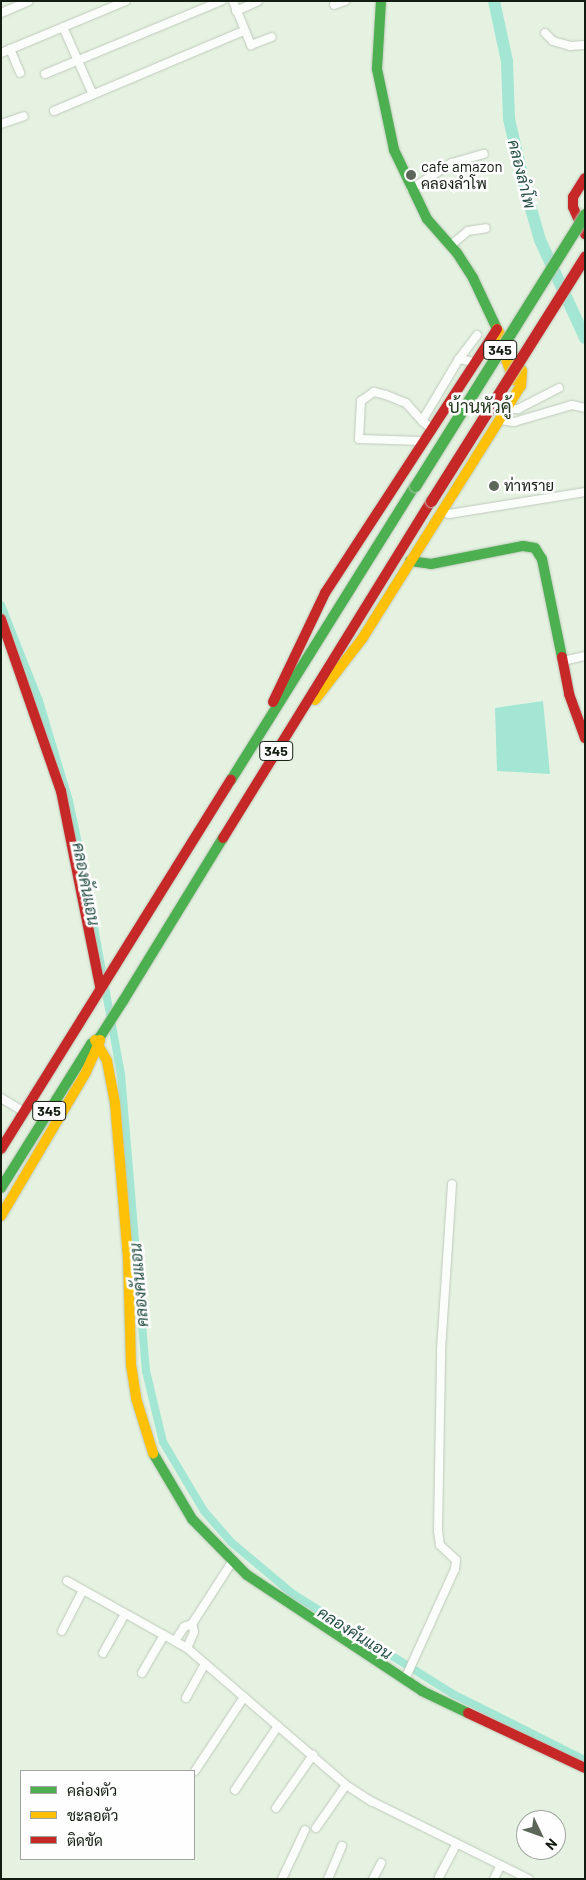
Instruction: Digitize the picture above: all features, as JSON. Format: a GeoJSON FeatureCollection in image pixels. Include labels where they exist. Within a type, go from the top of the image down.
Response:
{"type":"FeatureCollection","features":[{"type":"Feature","properties":{"kind":"main road"},"geometry":{"type":"LineString","coordinates":[[271,760],[372,621],[510,405],[513,375],[500,348],[497,329],[473,278],[450,246],[427,219],[394,150],[380,86],[377,35],[381,1]]}},
{"type":"Feature","properties":{"kind":"main road"},"geometry":{"type":"LineString","coordinates":[[582,182],[577,198],[585,214]]}},
{"type":"Feature","properties":{"kind":"main road"},"geometry":{"type":"LineString","coordinates":[[582,182],[573,198],[573,207],[585,234]]}},
{"type":"Feature","properties":{"kind":"main road","name":"345"},"geometry":{"type":"LineString","coordinates":[[1,1149],[101,985],[266,725],[585,214]]}},
{"type":"Feature","properties":{"kind":"main road","name":"345"},"geometry":{"type":"LineString","coordinates":[[1,1216],[123,1000],[360,615],[585,256]]}},
{"type":"Feature","properties":{"kind":"main road"},"geometry":{"type":"LineString","coordinates":[[266,725],[279,689],[333,580],[422,442],[426,424],[497,329]]}},
{"type":"Feature","properties":{"kind":"main road"},"geometry":{"type":"LineString","coordinates":[[410,561],[431,564],[524,546],[535,548],[542,559],[568,694],[585,738]]}},
{"type":"Feature","properties":{"kind":"main road"},"geometry":{"type":"LineString","coordinates":[[333,580],[337,589],[351,587]]}},
{"type":"Feature","properties":{"kind":"main road"},"geometry":{"type":"LineString","coordinates":[[360,615],[364,622],[372,621]]}},
{"type":"Feature","properties":{"kind":"main road"},"geometry":{"type":"LineString","coordinates":[[1,619],[5,640],[61,791],[101,985]]}},
{"type":"Feature","properties":{"kind":"main road"},"geometry":{"type":"LineString","coordinates":[[100,1038],[109,1067],[115,1103],[128,1257],[131,1365],[139,1407],[151,1449],[168,1482],[192,1519],[232,1562],[300,1613],[405,1679],[511,1735],[585,1768]]}},
{"type":"Feature","properties":{"kind":"main road","name":"345"},"geometry":{"type":"LineString","coordinates":[[1,1188],[100,1038]]}},
{"type":"Feature","properties":{"kind":"street"},"geometry":{"type":"LineString","coordinates":[[1,13],[29,1]]}},
{"type":"Feature","properties":{"kind":"street"},"geometry":{"type":"LineString","coordinates":[[1,53],[126,1]]}},
{"type":"Feature","properties":{"kind":"street"},"geometry":{"type":"LineString","coordinates":[[46,74],[221,1]]}},
{"type":"Feature","properties":{"kind":"street"},"geometry":{"type":"LineString","coordinates":[[233,1],[243,31],[251,45],[272,37]]}},
{"type":"Feature","properties":{"kind":"street"},"geometry":{"type":"LineString","coordinates":[[236,11],[258,1]]}},
{"type":"Feature","properties":{"kind":"street"},"geometry":{"type":"LineString","coordinates":[[334,5],[344,1]]}},
{"type":"Feature","properties":{"kind":"street"},"geometry":{"type":"LineString","coordinates":[[63,27],[93,95]]}},
{"type":"Feature","properties":{"kind":"street"},"geometry":{"type":"LineString","coordinates":[[54,111],[243,31]]}},
{"type":"Feature","properties":{"kind":"street"},"geometry":{"type":"LineString","coordinates":[[545,33],[553,41],[570,46],[585,45]]}},
{"type":"Feature","properties":{"kind":"street"},"geometry":{"type":"LineString","coordinates":[[10,49],[20,73]]}},
{"type":"Feature","properties":{"kind":"street"},"geometry":{"type":"LineString","coordinates":[[1,124],[24,116]]}},
{"type":"Feature","properties":{"kind":"street"},"geometry":{"type":"LineString","coordinates":[[411,189],[452,164],[484,154]]}},
{"type":"Feature","properties":{"kind":"street"},"geometry":{"type":"LineString","coordinates":[[450,246],[468,231],[486,228]]}},
{"type":"Feature","properties":{"kind":"street"},"geometry":{"type":"LineString","coordinates":[[422,442],[359,439],[361,401],[374,392],[386,395],[406,404],[426,424],[459,359],[477,335]]}},
{"type":"Feature","properties":{"kind":"street"},"geometry":{"type":"LineString","coordinates":[[459,359],[474,362]]}},
{"type":"Feature","properties":{"kind":"street"},"geometry":{"type":"LineString","coordinates":[[510,405],[518,409],[559,388]]}},
{"type":"Feature","properties":{"kind":"street"},"geometry":{"type":"LineString","coordinates":[[501,420],[514,422],[572,405],[585,408]]}},
{"type":"Feature","properties":{"kind":"street"},"geometry":{"type":"LineString","coordinates":[[443,511],[449,514],[585,492]]}},
{"type":"Feature","properties":{"kind":"street"},"geometry":{"type":"LineString","coordinates":[[563,661],[585,656]]}},
{"type":"Feature","properties":{"kind":"street"},"geometry":{"type":"LineString","coordinates":[[1,1098],[24,1112]]}},
{"type":"Feature","properties":{"kind":"street"},"geometry":{"type":"LineString","coordinates":[[405,1679],[455,1569],[456,1560],[440,1545],[438,1530],[441,1350],[452,1184]]}},
{"type":"Feature","properties":{"kind":"street"},"geometry":{"type":"LineString","coordinates":[[175,1641],[184,1627],[192,1624],[232,1562]]}},
{"type":"Feature","properties":{"kind":"street"},"geometry":{"type":"LineString","coordinates":[[66,1581],[187,1648],[346,1785],[371,1801],[456,1845],[529,1879]]}},
{"type":"Feature","properties":{"kind":"street"},"geometry":{"type":"LineString","coordinates":[[62,1631],[83,1590]]}},
{"type":"Feature","properties":{"kind":"street"},"geometry":{"type":"LineString","coordinates":[[103,1653],[125,1614]]}},
{"type":"Feature","properties":{"kind":"street"},"geometry":{"type":"LineString","coordinates":[[187,1648],[194,1632],[192,1624]]}},
{"type":"Feature","properties":{"kind":"street"},"geometry":{"type":"LineString","coordinates":[[142,1673],[164,1635]]}},
{"type":"Feature","properties":{"kind":"street"},"geometry":{"type":"LineString","coordinates":[[186,1698],[205,1664]]}},
{"type":"Feature","properties":{"kind":"street"},"geometry":{"type":"LineString","coordinates":[[195,1771],[244,1697]]}},
{"type":"Feature","properties":{"kind":"street"},"geometry":{"type":"LineString","coordinates":[[235,1790],[278,1726]]}},
{"type":"Feature","properties":{"kind":"street"},"geometry":{"type":"LineString","coordinates":[[276,1808],[313,1755]]}},
{"type":"Feature","properties":{"kind":"street"},"geometry":{"type":"LineString","coordinates":[[316,1828],[346,1785]]}},
{"type":"Feature","properties":{"kind":"street"},"geometry":{"type":"LineString","coordinates":[[282,1879],[305,1830]]}},
{"type":"Feature","properties":{"kind":"street"},"geometry":{"type":"LineString","coordinates":[[439,1877],[456,1845]]}},
{"type":"Feature","properties":{"kind":"street"},"geometry":{"type":"LineString","coordinates":[[328,1879],[342,1846]]}},
{"type":"Feature","properties":{"kind":"street"},"geometry":{"type":"LineString","coordinates":[[373,1879],[381,1863]]}},
{"type":"Feature","properties":{"kind":"street"},"geometry":{"type":"LineString","coordinates":[[494,1879],[500,1866]]}},
{"type":"Feature","properties":{"kind":"water"},"geometry":{"type":"Polygon","coordinates":[[[543,701],[550,774],[497,771],[495,708],[543,701]]]}},
{"type":"Feature","properties":{"kind":"waterway","name":"คลองลำโพ"},"geometry":{"type":"LineString","coordinates":[[494,1],[507,61],[509,119],[525,188],[540,240],[585,338]]}},
{"type":"Feature","properties":{"kind":"waterway","name":"คลองคันแอน"},"geometry":{"type":"LineString","coordinates":[[1,605],[39,701],[69,801],[82,862],[121,1074],[146,1371],[163,1442],[204,1511],[231,1542],[293,1594],[453,1694],[585,1760]]}},
{"type":"Feature","properties":{"kind":"traffic: fast"},"geometry":{"type":"LineString","coordinates":[[381,1],[377,69],[394,150],[427,219],[457,253],[473,278],[497,329]]}},
{"type":"Feature","properties":{"kind":"traffic: fast"},"geometry":{"type":"LineString","coordinates":[[415,486],[585,214]]}},
{"type":"Feature","properties":{"kind":"traffic: fast"},"geometry":{"type":"LineString","coordinates":[[231,780],[415,486]]}},
{"type":"Feature","properties":{"kind":"traffic: fast"},"geometry":{"type":"LineString","coordinates":[[410,561],[431,564],[523,546],[535,548],[542,559],[562,657]]}},
{"type":"Feature","properties":{"kind":"traffic: fast"},"geometry":{"type":"LineString","coordinates":[[1,1188],[91,1044],[100,1037],[123,1001],[223,838]]}},
{"type":"Feature","properties":{"kind":"traffic: fast"},"geometry":{"type":"LineString","coordinates":[[153,1453],[192,1519],[247,1575],[422,1691],[468,1713]]}},
{"type":"Feature","properties":{"kind":"traffic: slow"},"geometry":{"type":"LineString","coordinates":[[315,700],[362,639],[521,386],[522,371],[497,329]]}},
{"type":"Feature","properties":{"kind":"traffic: slow"},"geometry":{"type":"LineString","coordinates":[[499,342],[514,380]]}},
{"type":"Feature","properties":{"kind":"traffic: slow"},"geometry":{"type":"LineString","coordinates":[[95,1040],[107,1061],[115,1103],[128,1257],[131,1365],[136,1398],[153,1453]]}},
{"type":"Feature","properties":{"kind":"traffic: slow"},"geometry":{"type":"LineString","coordinates":[[1,1216],[86,1072],[100,1040]]}},
{"type":"Feature","properties":{"kind":"traffic: jam"},"geometry":{"type":"LineString","coordinates":[[585,178],[573,197],[573,207],[585,234]]}},
{"type":"Feature","properties":{"kind":"traffic: jam"},"geometry":{"type":"LineString","coordinates":[[431,501],[585,256]]}},
{"type":"Feature","properties":{"kind":"traffic: jam"},"geometry":{"type":"LineString","coordinates":[[273,702],[325,593],[497,329]]}},
{"type":"Feature","properties":{"kind":"traffic: jam"},"geometry":{"type":"LineString","coordinates":[[223,838],[431,501]]}},
{"type":"Feature","properties":{"kind":"traffic: jam"},"geometry":{"type":"LineString","coordinates":[[1,619],[61,791],[100,987]]}},
{"type":"Feature","properties":{"kind":"traffic: jam"},"geometry":{"type":"LineString","coordinates":[[562,657],[569,694],[585,738]]}},
{"type":"Feature","properties":{"kind":"traffic: jam"},"geometry":{"type":"LineString","coordinates":[[1,1149],[231,780]]}},
{"type":"Feature","properties":{"kind":"traffic: jam"},"geometry":{"type":"LineString","coordinates":[[468,1713],[585,1768]]}},
{"type":"Feature","properties":{"kind":"place","name":"cafe amazon คลองลำโพ"},"geometry":{"type":"Point","coordinates":[411,175]}},
{"type":"Feature","properties":{"kind":"place","name":"ท่าทราย"},"geometry":{"type":"Point","coordinates":[494,486]}},
{"type":"Feature","properties":{"kind":"district","name":"บ้านหัวคู้"},"geometry":{"type":"Point","coordinates":[480,406]}}]}
